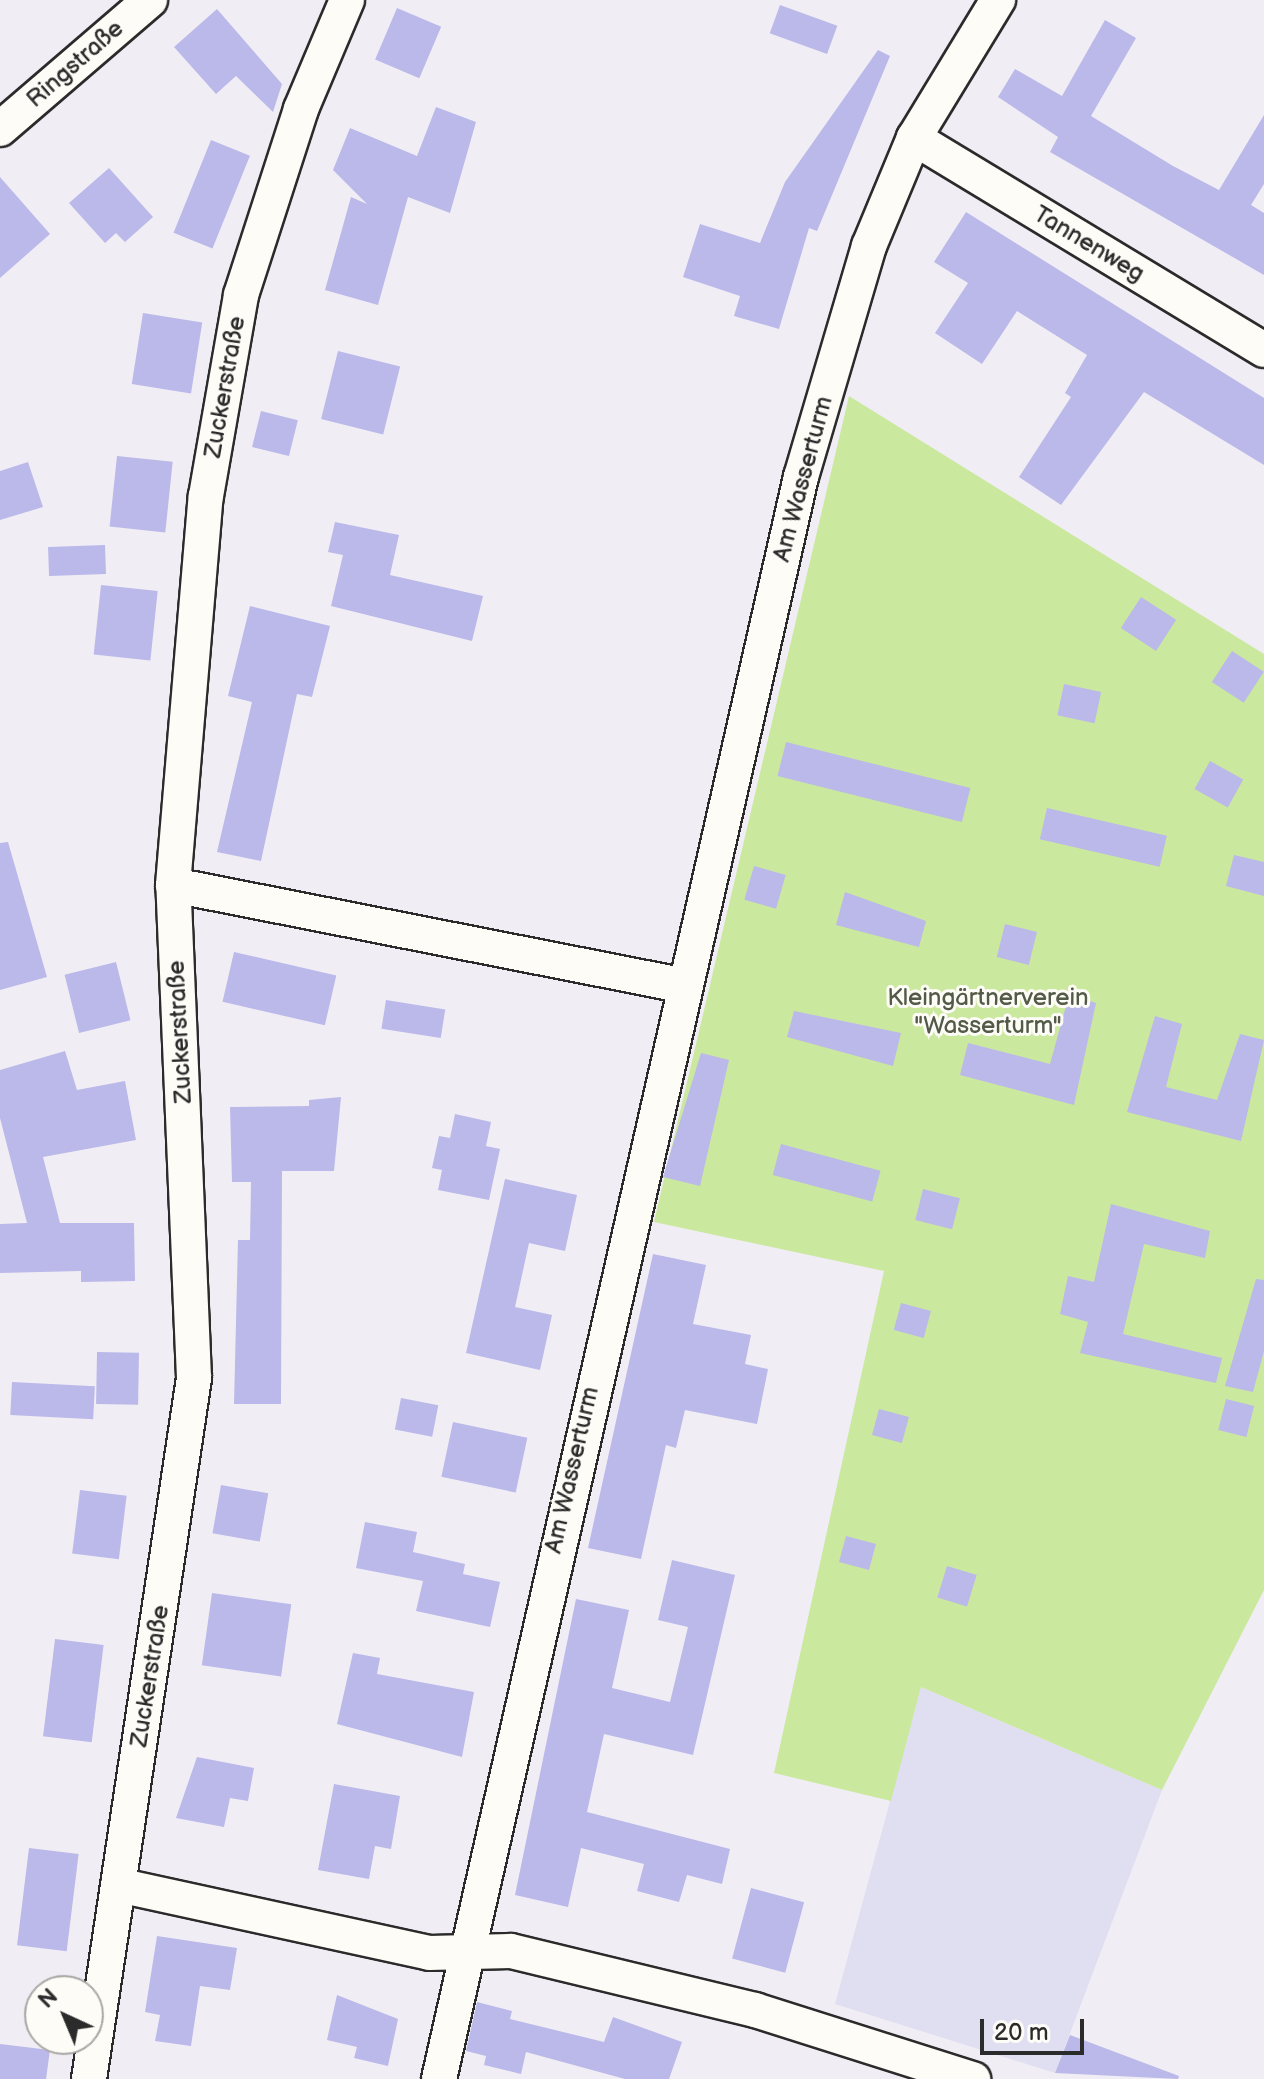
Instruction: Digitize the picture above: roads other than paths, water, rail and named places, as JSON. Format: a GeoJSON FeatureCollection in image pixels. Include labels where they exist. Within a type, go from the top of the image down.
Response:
{"type":"FeatureCollection","features":[{"type":"Feature","properties":{"kind":"street","name":"Ringstraße"},"geometry":{"type":"LineString","coordinates":[[0,129],[150,0]]}},
{"type":"Feature","properties":{"kind":"street","name":"Zuckerstraße"},"geometry":{"type":"LineString","coordinates":[[89,2079],[194,1378],[173,885],[206,496],[241,295],[301,109],[347,0]]}},
{"type":"Feature","properties":{"kind":"street","name":"Am Wasserturm"},"geometry":{"type":"LineString","coordinates":[[439,2079],[463,1956],[681,985],[801,477],[869,246],[914,138],[998,0]]}},
{"type":"Feature","properties":{"kind":"street","name":"Tannenweg"},"geometry":{"type":"LineString","coordinates":[[914,138],[1264,350]]}},
{"type":"Feature","properties":{"kind":"street"},"geometry":{"type":"LineString","coordinates":[[173,885],[681,985]]}},
{"type":"Feature","properties":{"kind":"street"},"geometry":{"type":"LineString","coordinates":[[118,1885],[463,1956],[511,1951],[755,2010],[973,2079]]}},
{"type":"Feature","properties":{"kind":"park label","name":"Kleingärtnerverein \"Wasserturm\""},"geometry":{"type":"Point","coordinates":[988,1012]}}]}
